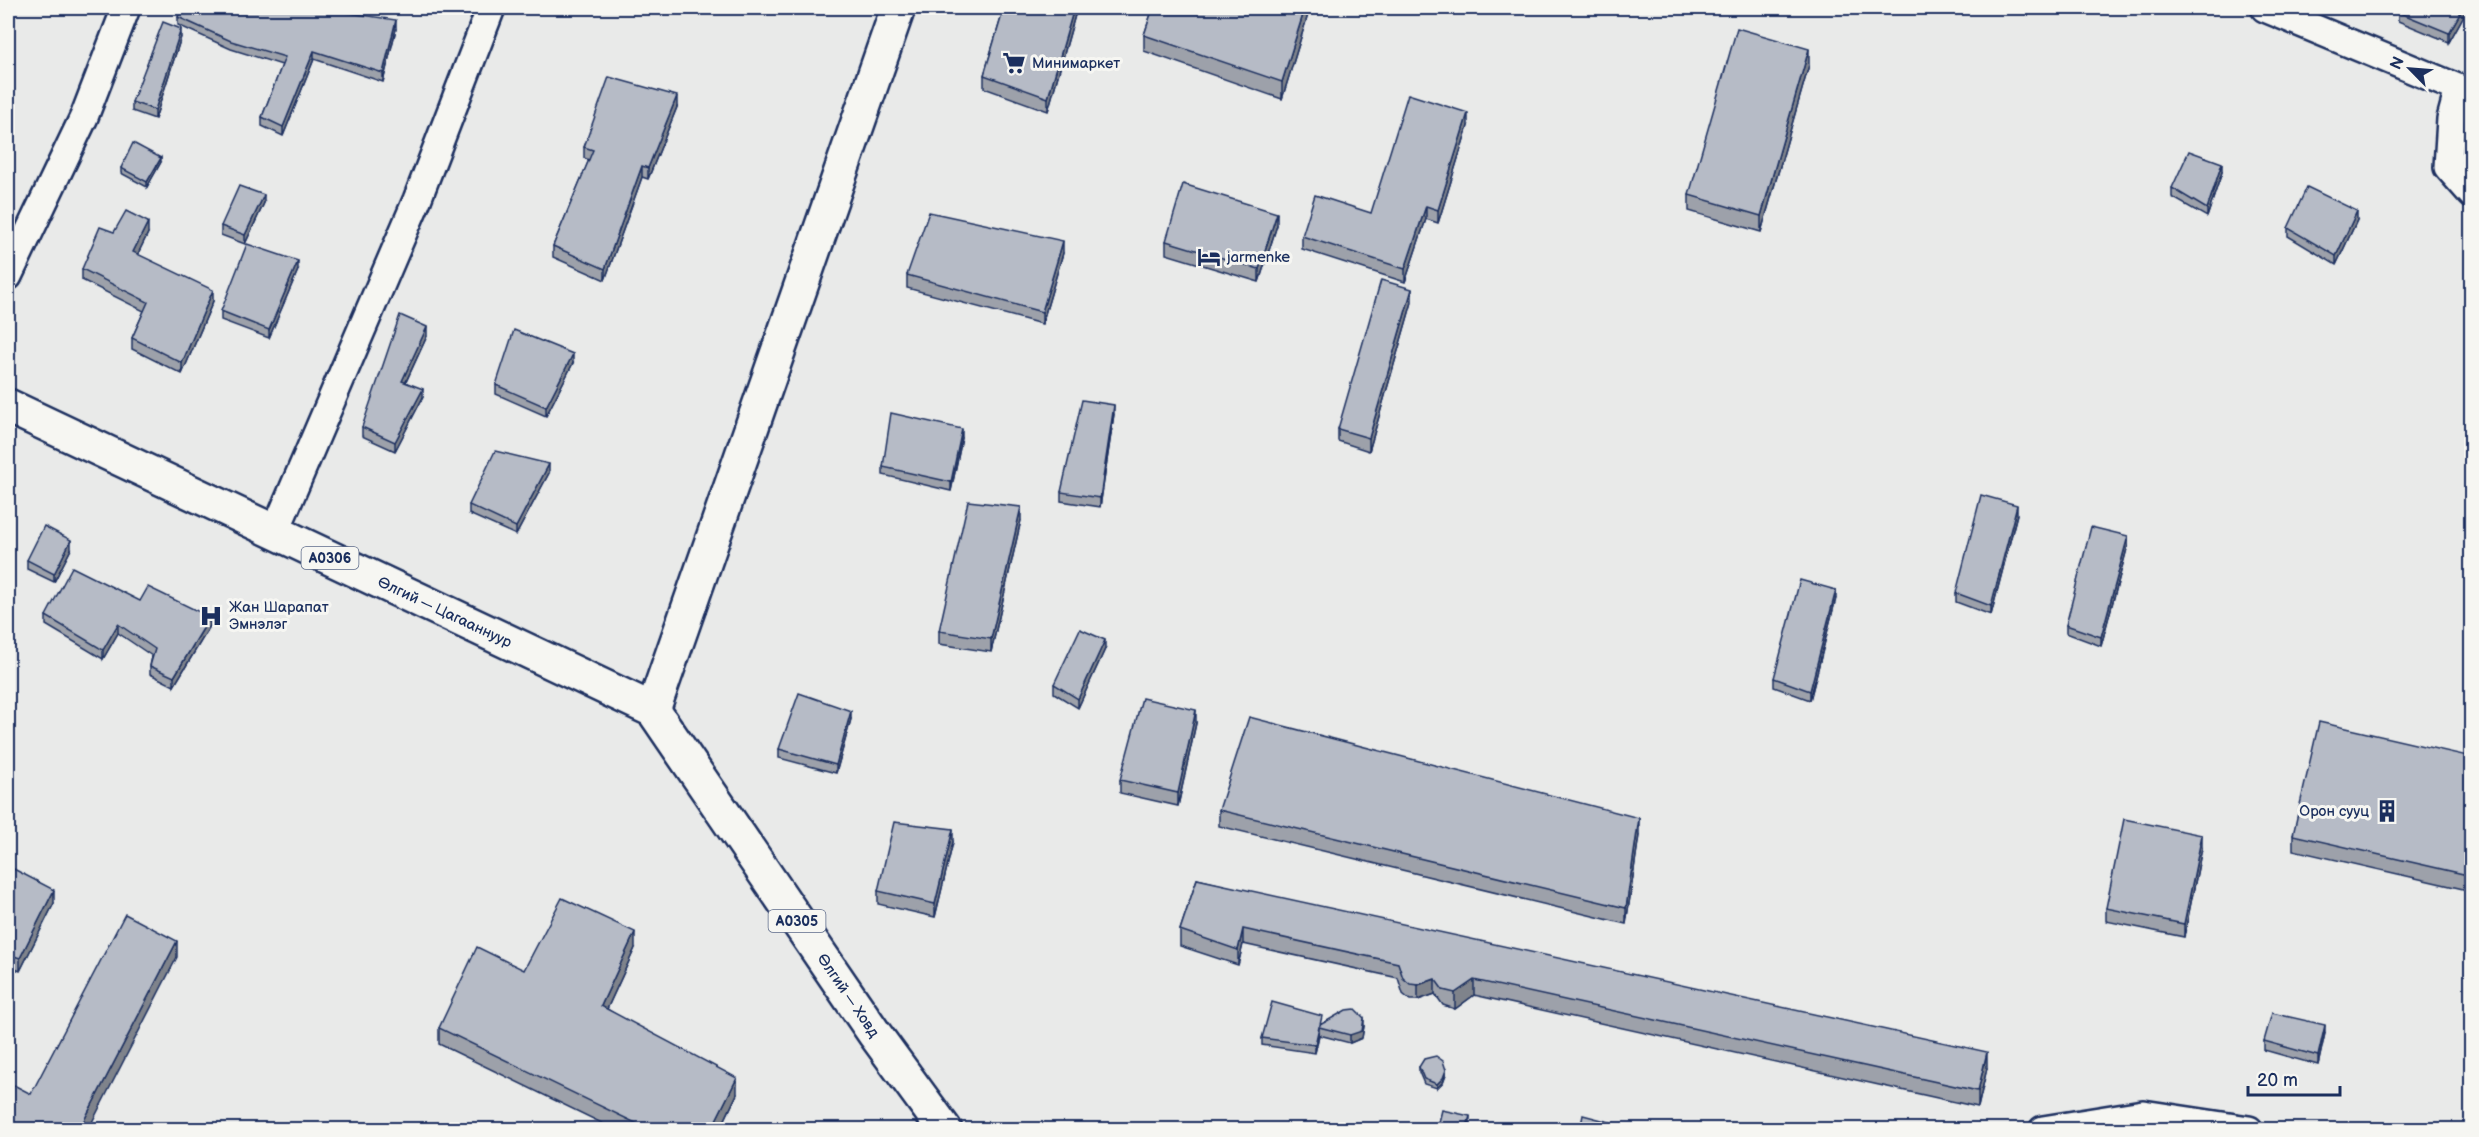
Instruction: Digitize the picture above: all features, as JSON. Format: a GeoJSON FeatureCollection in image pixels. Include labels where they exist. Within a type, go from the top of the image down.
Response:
{"type":"FeatureCollection","features":[{"type":"Feature","properties":{"kind":"main road"},"geometry":{"type":"LineString","coordinates":[[653,711],[898,8]]}},
{"type":"Feature","properties":{"kind":"main road","name":"Өлгий — Цагааннуур"},"geometry":{"type":"LineString","coordinates":[[8,406],[653,711]]}},
{"type":"Feature","properties":{"kind":"main road","name":"Өлгий — Ховд"},"geometry":{"type":"LineString","coordinates":[[653,711],[874,1033],[945,1130]]}},
{"type":"Feature","properties":{"kind":"street"},"geometry":{"type":"LineString","coordinates":[[8,276],[84,117],[126,8]]}},
{"type":"Feature","properties":{"kind":"street"},"geometry":{"type":"LineString","coordinates":[[275,532],[417,200],[491,8]]}},
{"type":"Feature","properties":{"kind":"street"},"geometry":{"type":"LineString","coordinates":[[2265,8],[2465,92],[2451,119],[2448,167],[2472,194]]}},
{"type":"Feature","properties":{"kind":"street"},"geometry":{"type":"LineString","coordinates":[[2043,1130],[2143,1114],[2249,1130]]}},
{"type":"Feature","properties":{"kind":"building"},"geometry":{"type":"Polygon","coordinates":[[[182,8],[316,8],[396,20],[383,73],[314,51],[283,127],[262,117],[285,57],[231,41],[178,17],[182,8]]]}},
{"type":"Feature","properties":{"kind":"building"},"geometry":{"type":"Polygon","coordinates":[[[1004,8],[1074,8],[1048,98],[984,75],[1004,8]]]}},
{"type":"Feature","properties":{"kind":"building"},"geometry":{"type":"Polygon","coordinates":[[[1153,8],[1305,8],[1282,82],[1144,35],[1153,8]]]}},
{"type":"Feature","properties":{"kind":"building"},"geometry":{"type":"Polygon","coordinates":[[[2400,8],[2463,8],[2449,33],[2398,12],[2400,8]]]}},
{"type":"Feature","properties":{"kind":"building"},"geometry":{"type":"Polygon","coordinates":[[[163,22],[181,29],[155,110],[132,102],[163,22]]]}},
{"type":"Feature","properties":{"kind":"building"},"geometry":{"type":"Polygon","coordinates":[[[1737,28],[1809,49],[1761,216],[1689,195],[1737,28]]]}},
{"type":"Feature","properties":{"kind":"building"},"geometry":{"type":"Polygon","coordinates":[[[609,77],[677,96],[648,168],[642,166],[605,269],[553,246],[593,150],[584,147],[609,77]]]}},
{"type":"Feature","properties":{"kind":"building"},"geometry":{"type":"Polygon","coordinates":[[[1408,94],[1468,113],[1438,210],[1426,206],[1405,269],[1302,236],[1315,195],[1371,213],[1408,94]]]}},
{"type":"Feature","properties":{"kind":"building"},"geometry":{"type":"Polygon","coordinates":[[[133,143],[161,158],[147,182],[121,168],[133,143]]]}},
{"type":"Feature","properties":{"kind":"building"},"geometry":{"type":"Polygon","coordinates":[[[2189,151],[2222,163],[2207,209],[2172,188],[2189,151]]]}},
{"type":"Feature","properties":{"kind":"building"},"geometry":{"type":"Polygon","coordinates":[[[1183,184],[1277,213],[1259,269],[1166,241],[1183,184]]]}},
{"type":"Feature","properties":{"kind":"building"},"geometry":{"type":"Polygon","coordinates":[[[239,186],[264,195],[245,235],[221,226],[239,186]]]}},
{"type":"Feature","properties":{"kind":"building"},"geometry":{"type":"Polygon","coordinates":[[[2307,187],[2357,211],[2336,256],[2288,228],[2307,187]]]}},
{"type":"Feature","properties":{"kind":"building"},"geometry":{"type":"Polygon","coordinates":[[[126,211],[148,222],[133,252],[213,290],[182,363],[132,338],[148,302],[82,269],[100,227],[114,232],[126,211]]]}},
{"type":"Feature","properties":{"kind":"building"},"geometry":{"type":"Polygon","coordinates":[[[929,212],[1063,241],[1042,312],[907,275],[929,212]]]}},
{"type":"Feature","properties":{"kind":"building"},"geometry":{"type":"Polygon","coordinates":[[[247,244],[298,261],[269,330],[221,311],[247,244]]]}},
{"type":"Feature","properties":{"kind":"building"},"geometry":{"type":"Polygon","coordinates":[[[1381,280],[1412,289],[1369,438],[1338,429],[1381,280]]]}},
{"type":"Feature","properties":{"kind":"building"},"geometry":{"type":"Polygon","coordinates":[[[400,315],[427,327],[402,381],[423,389],[395,442],[362,427],[400,315]]]}},
{"type":"Feature","properties":{"kind":"building"},"geometry":{"type":"Polygon","coordinates":[[[514,330],[573,354],[546,407],[496,385],[514,330]]]}},
{"type":"Feature","properties":{"kind":"building"},"geometry":{"type":"Polygon","coordinates":[[[1082,400],[1114,405],[1100,498],[1061,492],[1082,400]]]}},
{"type":"Feature","properties":{"kind":"building"},"geometry":{"type":"Polygon","coordinates":[[[891,413],[962,429],[951,482],[883,467],[891,413]]]}},
{"type":"Feature","properties":{"kind":"building"},"geometry":{"type":"Polygon","coordinates":[[[495,451],[549,464],[516,527],[469,505],[495,451]]]}},
{"type":"Feature","properties":{"kind":"building"},"geometry":{"type":"Polygon","coordinates":[[[1981,495],[2017,505],[1991,606],[1956,593],[1981,495]]]}},
{"type":"Feature","properties":{"kind":"building"},"geometry":{"type":"Polygon","coordinates":[[[968,501],[1021,507],[991,639],[939,631],[968,501]]]}},
{"type":"Feature","properties":{"kind":"building"},"geometry":{"type":"Polygon","coordinates":[[[44,526],[71,540],[54,574],[27,560],[44,526]]]}},
{"type":"Feature","properties":{"kind":"building"},"geometry":{"type":"Polygon","coordinates":[[[2091,527],[2128,536],[2101,637],[2066,625],[2091,527]]]}},
{"type":"Feature","properties":{"kind":"building"},"geometry":{"type":"Polygon","coordinates":[[[72,567],[140,601],[148,587],[210,617],[174,677],[150,666],[155,649],[118,624],[103,650],[46,616],[72,567]]]}},
{"type":"Feature","properties":{"kind":"building"},"geometry":{"type":"Polygon","coordinates":[[[1800,580],[1836,590],[1810,691],[1774,678],[1800,580]]]}},
{"type":"Feature","properties":{"kind":"building"},"geometry":{"type":"Polygon","coordinates":[[[1080,629],[1105,640],[1078,699],[1054,684],[1080,629]]]}},
{"type":"Feature","properties":{"kind":"building"},"geometry":{"type":"Polygon","coordinates":[[[799,693],[851,711],[836,765],[779,749],[799,693]]]}},
{"type":"Feature","properties":{"kind":"building"},"geometry":{"type":"Polygon","coordinates":[[[1142,698],[1196,710],[1178,793],[1120,780],[1142,698]]]}},
{"type":"Feature","properties":{"kind":"building"},"geometry":{"type":"Polygon","coordinates":[[[1249,717],[1639,818],[1626,908],[1219,810],[1249,717]]]}},
{"type":"Feature","properties":{"kind":"building","name":"Орон сууц"},"geometry":{"type":"Polygon","coordinates":[[[2319,722],[2472,757],[2472,876],[2293,835],[2319,722]]]}},
{"type":"Feature","properties":{"kind":"building"},"geometry":{"type":"Polygon","coordinates":[[[2124,819],[2202,835],[2184,924],[2106,908],[2124,819]]]}},
{"type":"Feature","properties":{"kind":"building"},"geometry":{"type":"Polygon","coordinates":[[[894,822],[953,829],[935,904],[878,891],[894,822]]]}},
{"type":"Feature","properties":{"kind":"building"},"geometry":{"type":"Polygon","coordinates":[[[8,866],[54,890],[20,958],[8,954],[8,866]]]}},
{"type":"Feature","properties":{"kind":"building"},"geometry":{"type":"Polygon","coordinates":[[[1197,879],[1987,1052],[1978,1091],[1474,980],[1455,993],[1443,990],[1435,979],[1418,985],[1410,984],[1403,978],[1398,963],[1243,929],[1238,950],[1180,930],[1197,879]]]}},
{"type":"Feature","properties":{"kind":"building"},"geometry":{"type":"Polygon","coordinates":[[[562,898],[635,932],[601,1006],[737,1078],[711,1130],[650,1130],[439,1028],[477,947],[524,970],[562,898]]]}},
{"type":"Feature","properties":{"kind":"building"},"geometry":{"type":"Polygon","coordinates":[[[125,914],[177,941],[79,1130],[8,1130],[8,1082],[31,1094],[125,914]]]}},
{"type":"Feature","properties":{"kind":"building"},"geometry":{"type":"Polygon","coordinates":[[[1272,1002],[1322,1016],[1320,1025],[1346,1010],[1355,1009],[1364,1018],[1362,1031],[1350,1035],[1319,1027],[1315,1045],[1262,1038],[1272,1002]]]}},
{"type":"Feature","properties":{"kind":"building"},"geometry":{"type":"Polygon","coordinates":[[[2272,1013],[2325,1025],[2318,1056],[2264,1041],[2272,1013]]]}},
{"type":"Feature","properties":{"kind":"building"},"geometry":{"type":"Polygon","coordinates":[[[1436,1056],[1443,1061],[1446,1070],[1443,1078],[1437,1084],[1424,1079],[1419,1067],[1424,1059],[1436,1056]]]}},
{"type":"Feature","properties":{"kind":"building"},"geometry":{"type":"Polygon","coordinates":[[[1442,1110],[1470,1116],[1466,1130],[1437,1130],[1442,1110]]]}},
{"type":"Feature","properties":{"kind":"building"},"geometry":{"type":"Polygon","coordinates":[[[1583,1115],[1640,1130],[1580,1130],[1583,1115]]]}},
{"type":"Feature","properties":{"kind":"place","name":"Минимаркет"},"geometry":{"type":"Point","coordinates":[1014,63]}},
{"type":"Feature","properties":{"kind":"place","name":"jarmenke"},"geometry":{"type":"Point","coordinates":[1209,257]}},
{"type":"Feature","properties":{"kind":"place","name":"Жан Шарапат Эмнэлэг"},"geometry":{"type":"Point","coordinates":[211,616]}},
{"type":"Feature","properties":{"kind":"place","name":"Орон сууц"},"geometry":{"type":"Point","coordinates":[2387,811]}}]}
